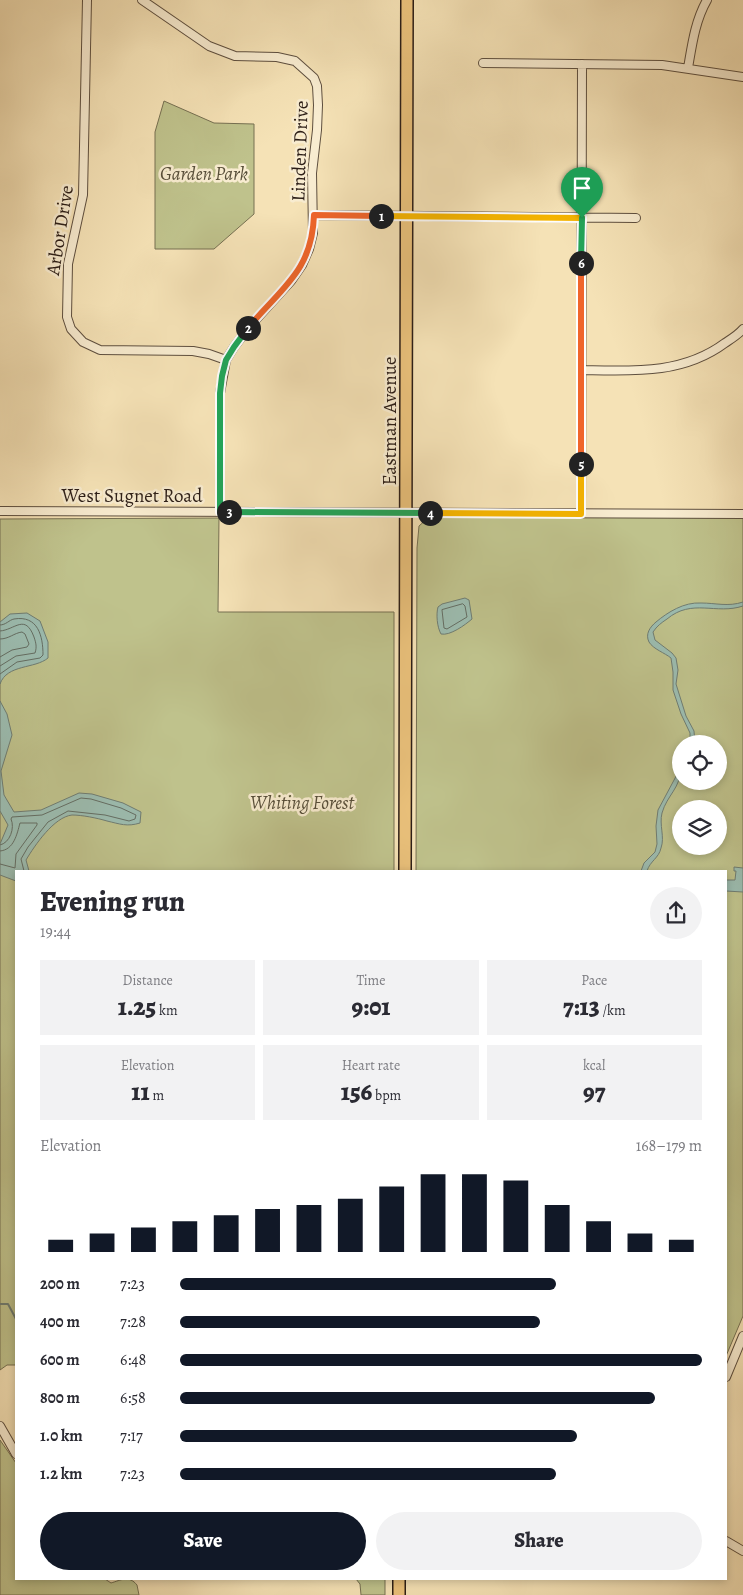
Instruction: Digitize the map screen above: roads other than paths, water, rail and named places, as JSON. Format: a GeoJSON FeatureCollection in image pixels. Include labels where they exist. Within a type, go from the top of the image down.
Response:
{"type":"FeatureCollection","features":[{"type":"Feature","properties":{"kind":"main road","name":"Eastman Avenue"},"geometry":{"type":"LineString","coordinates":[[405,870],[407,0]]}},
{"type":"Feature","properties":{"kind":"main road"},"geometry":{"type":"LineString","coordinates":[[399,1580],[399,1595]]}},
{"type":"Feature","properties":{"kind":"street","name":"Arbor Drive"},"geometry":{"type":"LineString","coordinates":[[87,0],[83,195],[68,264],[67,317],[71,329],[82,342],[100,350],[193,351],[210,354],[226,360]]}},
{"type":"Feature","properties":{"kind":"street","name":"Linden Drive"},"geometry":{"type":"LineString","coordinates":[[142,0],[209,46],[235,56],[277,57],[296,61],[314,78],[317,86],[318,105],[312,173],[314,233],[302,265],[250,326],[226,360],[220,393],[220,512]]}},
{"type":"Feature","properties":{"kind":"street"},"geometry":{"type":"LineString","coordinates":[[688,68],[700,11],[707,0]]}},
{"type":"Feature","properties":{"kind":"street"},"geometry":{"type":"LineString","coordinates":[[482,63],[662,65],[743,77]]}},
{"type":"Feature","properties":{"kind":"street"},"geometry":{"type":"LineString","coordinates":[[581,514],[582,64]]}},
{"type":"Feature","properties":{"kind":"street"},"geometry":{"type":"LineString","coordinates":[[314,215],[636,218]]}},
{"type":"Feature","properties":{"kind":"street"},"geometry":{"type":"LineString","coordinates":[[581,370],[644,372],[670,368],[717,349],[743,329]]}},
{"type":"Feature","properties":{"kind":"street","name":"West Sugnet Road"},"geometry":{"type":"LineString","coordinates":[[0,511],[743,514]]}},
{"type":"Feature","properties":{"kind":"street"},"geometry":{"type":"LineString","coordinates":[[727,1375],[743,1336]]}},
{"type":"Feature","properties":{"kind":"street"},"geometry":{"type":"LineString","coordinates":[[0,1426],[15,1452]]}},
{"type":"Feature","properties":{"kind":"street"},"geometry":{"type":"LineString","coordinates":[[727,1542],[743,1551]]}},
{"type":"Feature","properties":{"kind":"water"},"geometry":{"type":"Polygon","coordinates":[[[465,598],[469,600],[472,619],[453,632],[441,634],[437,620],[438,607],[442,604],[465,598]]]}},
{"type":"Feature","properties":{"kind":"water"},"geometry":{"type":"Polygon","coordinates":[[[743,602],[743,606],[723,609],[686,609],[665,620],[653,632],[655,640],[676,658],[678,670],[676,684],[686,716],[694,731],[694,735],[690,735],[673,690],[671,658],[656,649],[649,642],[649,631],[654,624],[671,611],[688,604],[727,605],[743,602]]]}},
{"type":"Feature","properties":{"kind":"water"},"geometry":{"type":"Polygon","coordinates":[[[27,613],[40,621],[48,642],[48,658],[9,673],[0,684],[0,622],[10,614],[27,613]]]}},
{"type":"Feature","properties":{"kind":"water"},"geometry":{"type":"Polygon","coordinates":[[[0,701],[7,714],[12,735],[1,771],[4,795],[14,812],[41,810],[79,793],[92,794],[123,803],[141,812],[140,823],[131,825],[85,816],[72,815],[65,817],[52,826],[34,847],[26,860],[29,870],[15,870],[15,881],[0,875],[0,844],[8,825],[0,811],[0,701]]]}},
{"type":"Feature","properties":{"kind":"water"},"geometry":{"type":"Polygon","coordinates":[[[672,784],[672,790],[674,790],[662,813],[662,844],[660,851],[648,870],[641,870],[644,863],[655,852],[657,844],[656,826],[658,810],[672,784]]]}},
{"type":"Feature","properties":{"kind":"water"},"geometry":{"type":"Polygon","coordinates":[[[734,867],[743,868],[743,892],[727,891],[727,880],[735,880],[736,871],[734,871],[734,867]]]}},
{"type":"Feature","properties":{"kind":"waterway"},"geometry":{"type":"LineString","coordinates":[[0,1304],[8,1304],[15,1317]]}},
{"type":"Feature","properties":{"kind":"park label","name":"Garden Park"},"geometry":{"type":"Point","coordinates":[204,173]}},
{"type":"Feature","properties":{"kind":"park label","name":"Whiting Forest"},"geometry":{"type":"Point","coordinates":[302,802]}}]}
